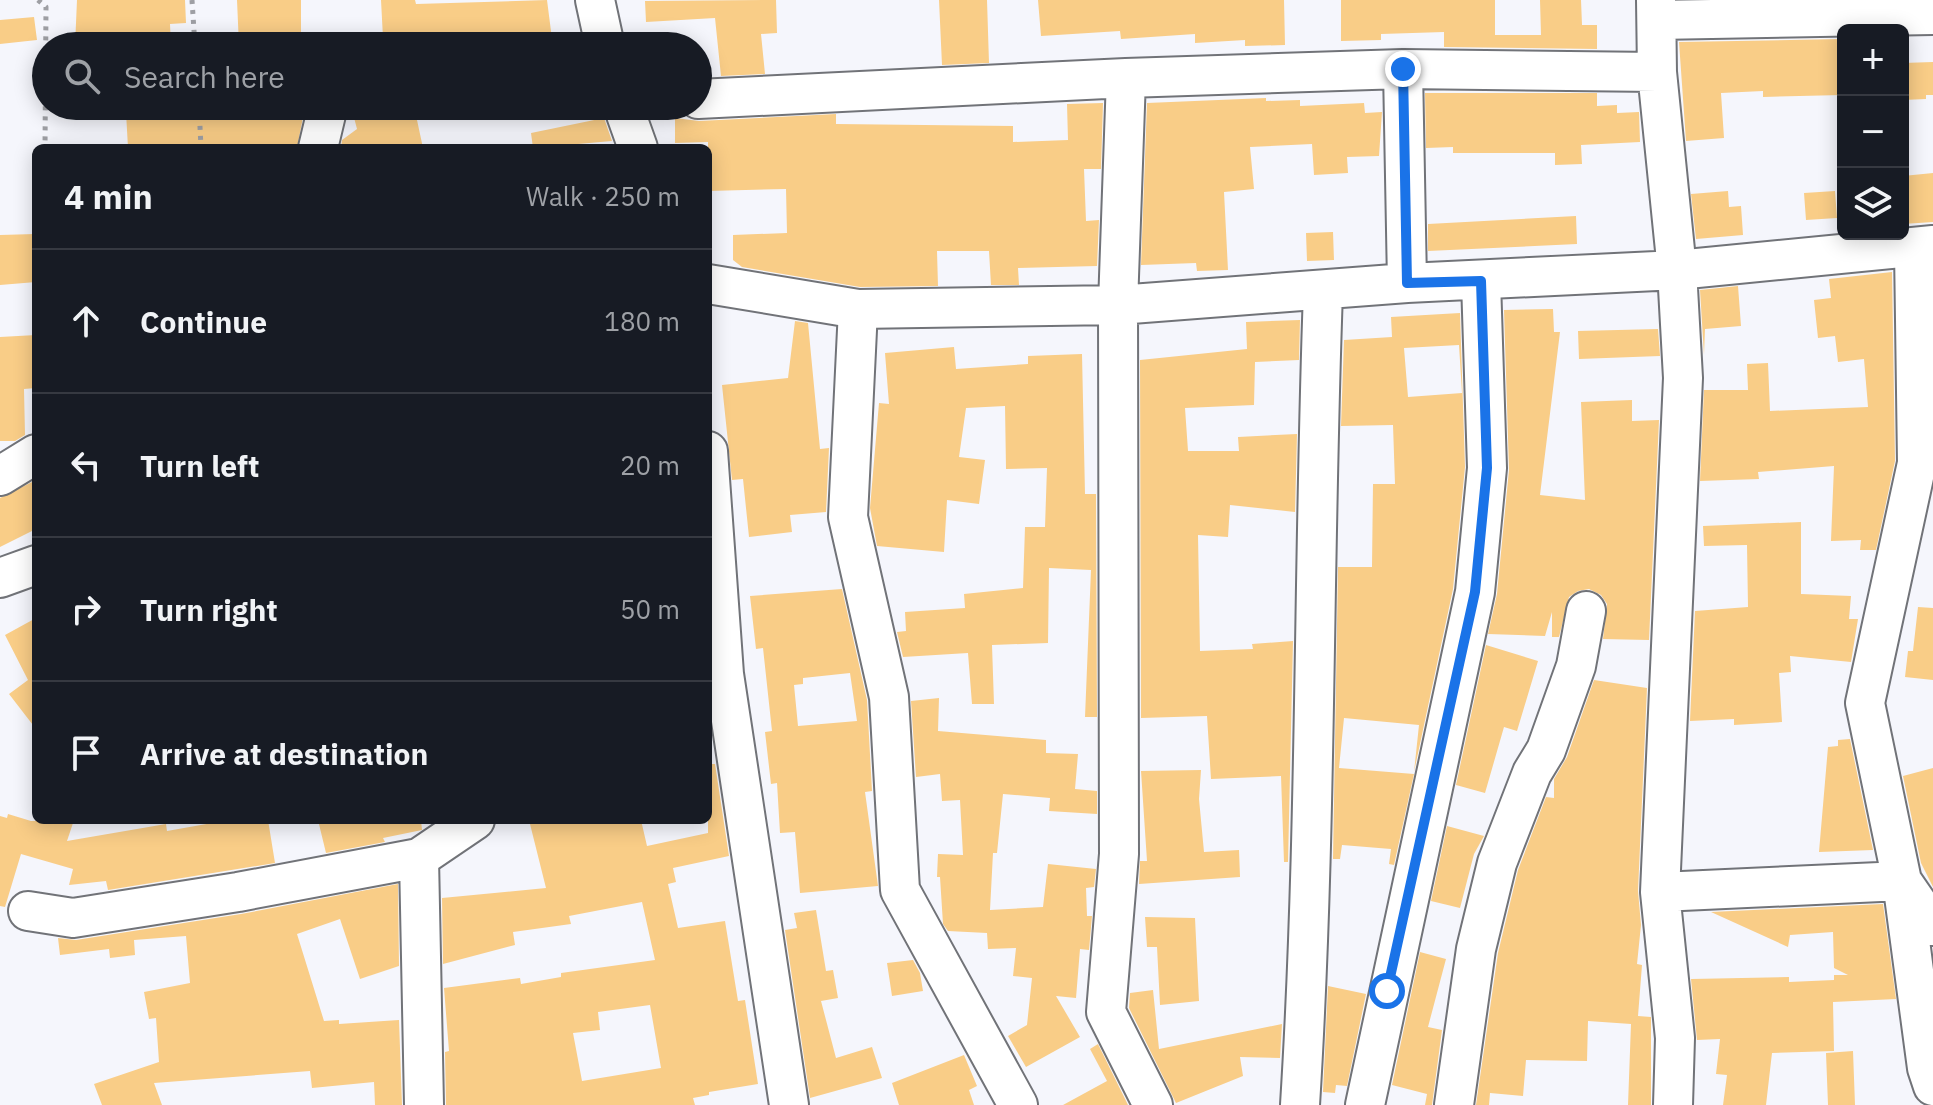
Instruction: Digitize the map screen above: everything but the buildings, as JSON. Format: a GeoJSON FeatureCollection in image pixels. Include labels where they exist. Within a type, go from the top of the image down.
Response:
{"type":"FeatureCollection","features":[{"type":"Feature","properties":{"kind":"street"},"geometry":{"type":"LineString","coordinates":[[595,0],[602,32]]}},
{"type":"Feature","properties":{"kind":"street"},"geometry":{"type":"LineString","coordinates":[[1673,1105],[1675,1038],[1660,892],[1683,378],[1677,270],[1657,72],[1656,10],[1933,15]]}},
{"type":"Feature","properties":{"kind":"street"},"geometry":{"type":"LineString","coordinates":[[712,98],[1126,78],[1403,69],[1657,72]]}},
{"type":"Feature","properties":{"kind":"street"},"geometry":{"type":"LineString","coordinates":[[1403,69],[1407,283]]}},
{"type":"Feature","properties":{"kind":"street"},"geometry":{"type":"LineString","coordinates":[[1126,78],[1118,305],[1119,854],[1106,1012],[1153,1105]]}},
{"type":"Feature","properties":{"kind":"street"},"geometry":{"type":"LineString","coordinates":[[319,144],[325,120]]}},
{"type":"Feature","properties":{"kind":"street"},"geometry":{"type":"LineString","coordinates":[[627,120],[633,144]]}},
{"type":"Feature","properties":{"kind":"street"},"geometry":{"type":"LineString","coordinates":[[712,285],[858,309],[1118,305],[1323,292],[1407,283],[1677,270],[1923,246],[1925,462],[1865,703],[1902,881],[1927,1068],[1933,1086]]}},
{"type":"Feature","properties":{"kind":"street"},"geometry":{"type":"LineString","coordinates":[[1365,1105],[1475,592],[1487,468],[1481,281]]}},
{"type":"Feature","properties":{"kind":"street"},"geometry":{"type":"LineString","coordinates":[[1300,1105],[1311,869],[1316,487],[1323,292]]}},
{"type":"Feature","properties":{"kind":"street"},"geometry":{"type":"LineString","coordinates":[[858,309],[848,517],[889,697],[900,890],[1018,1105]]}},
{"type":"Feature","properties":{"kind":"street"},"geometry":{"type":"LineString","coordinates":[[0,476],[32,456]]}},
{"type":"Feature","properties":{"kind":"street"},"geometry":{"type":"LineString","coordinates":[[712,564],[716,678],[789,1105]]}},
{"type":"Feature","properties":{"kind":"street"},"geometry":{"type":"LineString","coordinates":[[0,578],[32,566]]}},
{"type":"Feature","properties":{"kind":"street"},"geometry":{"type":"LineString","coordinates":[[1454,1105],[1476,949],[1497,863],[1532,773],[1546,750],[1576,666],[1586,611]]}},
{"type":"Feature","properties":{"kind":"street"},"geometry":{"type":"LineString","coordinates":[[28,911],[73,918],[238,892],[419,858],[469,824]]}},
{"type":"Feature","properties":{"kind":"street"},"geometry":{"type":"LineString","coordinates":[[419,858],[424,1105]]}},
{"type":"Feature","properties":{"kind":"street"},"geometry":{"type":"LineString","coordinates":[[1660,892],[1902,881]]}},
{"type":"Feature","properties":{"kind":"street"},"geometry":{"type":"LineString","coordinates":[[1902,881],[1933,926]]}},
{"type":"Feature","properties":{"kind":"path"},"geometry":{"type":"LineString","coordinates":[[38,0],[46,7],[46,32]]}},
{"type":"Feature","properties":{"kind":"path"},"geometry":{"type":"LineString","coordinates":[[192,0],[194,32]]}},
{"type":"Feature","properties":{"kind":"path"},"geometry":{"type":"LineString","coordinates":[[45,120],[45,144]]}},
{"type":"Feature","properties":{"kind":"path"},"geometry":{"type":"LineString","coordinates":[[200,120],[201,144]]}},
{"type":"Feature","properties":{"kind":"route"},"geometry":{"type":"LineString","coordinates":[[1387,991],[1475,592],[1487,468],[1481,281],[1407,283],[1403,69]]}}]}
